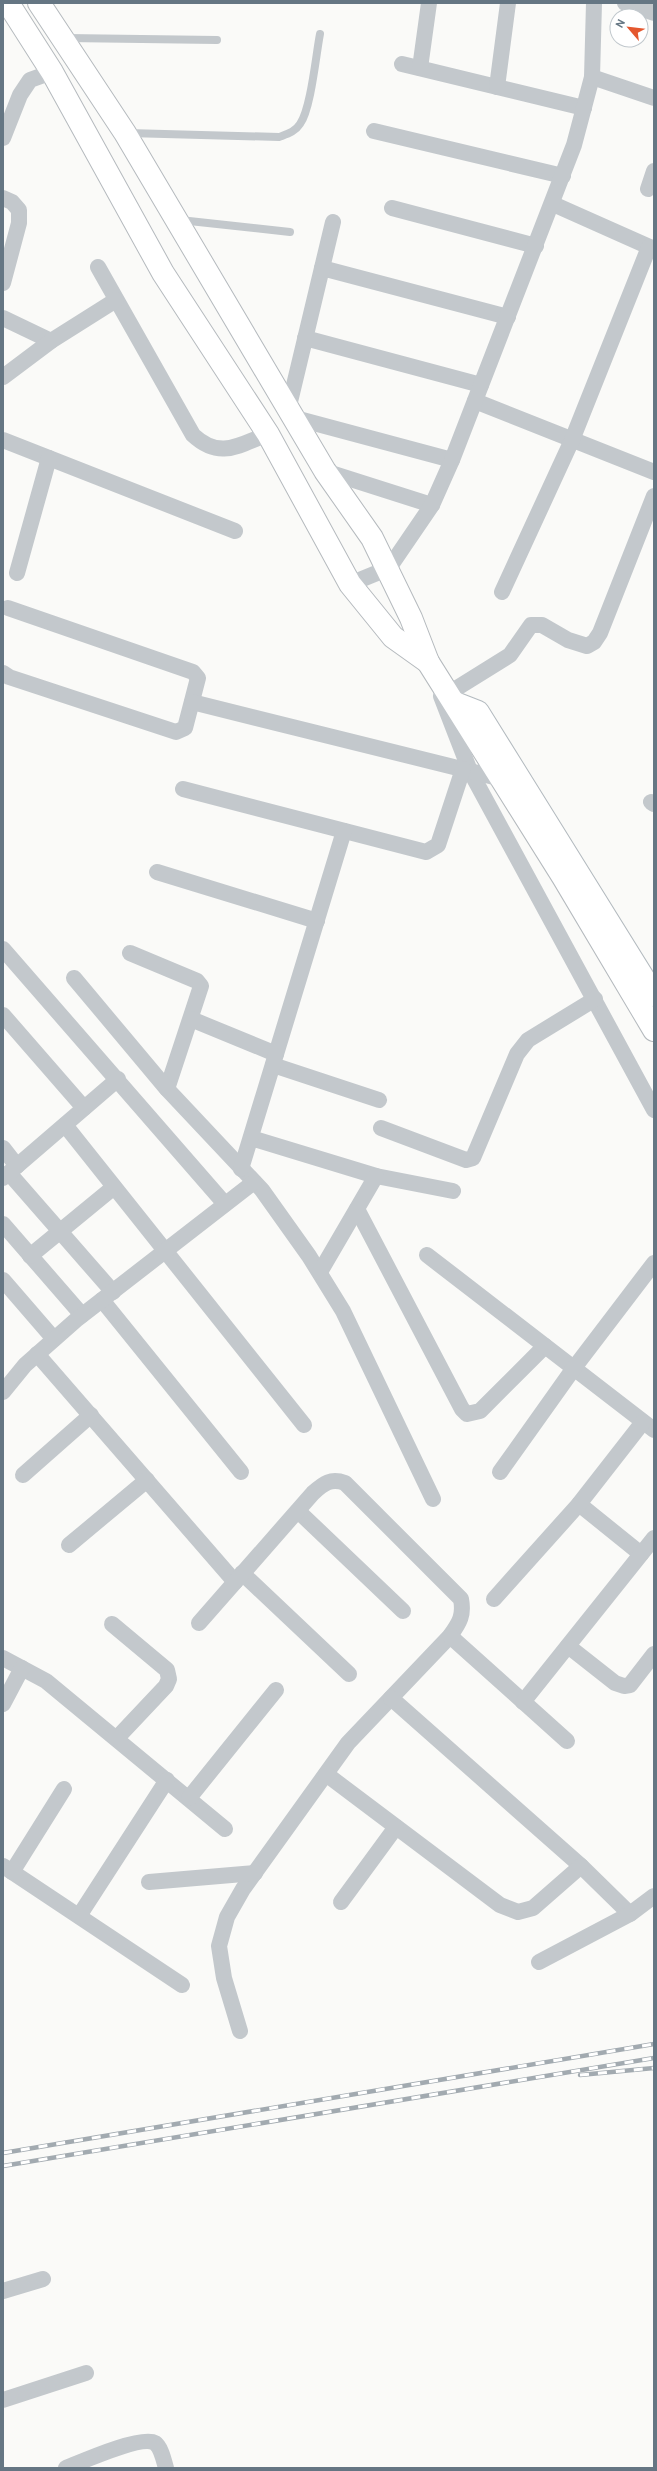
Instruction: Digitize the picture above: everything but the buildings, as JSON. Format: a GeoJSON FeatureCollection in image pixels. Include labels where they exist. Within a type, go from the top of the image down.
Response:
{"type":"FeatureCollection","features":[{"type":"Feature","properties":{"kind":"main road"},"geometry":{"type":"LineString","coordinates":[[8,3],[52,72],[163,273],[268,434],[350,584],[393,637],[428,662]]}},
{"type":"Feature","properties":{"kind":"main road"},"geometry":{"type":"LineString","coordinates":[[39,3],[125,133],[326,471],[372,538],[389,568],[428,662],[502,779],[654,1030]]}},
{"type":"Feature","properties":{"kind":"main road"},"geometry":{"type":"LineString","coordinates":[[452,698],[478,712],[652,984]]}},
{"type":"Feature","properties":{"kind":"street"},"geometry":{"type":"LineString","coordinates":[[420,68],[429,3]]}},
{"type":"Feature","properties":{"kind":"street"},"geometry":{"type":"LineString","coordinates":[[497,87],[508,3]]}},
{"type":"Feature","properties":{"kind":"street"},"geometry":{"type":"LineString","coordinates":[[350,584],[389,568],[432,505],[452,460],[563,176],[592,77],[594,3]]}},
{"type":"Feature","properties":{"kind":"street"},"geometry":{"type":"LineString","coordinates":[[625,3],[654,13]]}},
{"type":"Feature","properties":{"kind":"street"},"geometry":{"type":"LineString","coordinates":[[402,64],[584,108]]}},
{"type":"Feature","properties":{"kind":"street"},"geometry":{"type":"LineString","coordinates":[[4,133],[20,95],[30,80],[52,72]]}},
{"type":"Feature","properties":{"kind":"street"},"geometry":{"type":"LineString","coordinates":[[592,77],[654,98]]}},
{"type":"Feature","properties":{"kind":"street"},"geometry":{"type":"LineString","coordinates":[[374,131],[563,176]]}},
{"type":"Feature","properties":{"kind":"street"},"geometry":{"type":"LineString","coordinates":[[648,189],[654,171]]}},
{"type":"Feature","properties":{"kind":"street"},"geometry":{"type":"LineString","coordinates":[[3,198],[12,202],[19,210],[19,223],[3,283]]}},
{"type":"Feature","properties":{"kind":"street"},"geometry":{"type":"LineString","coordinates":[[502,592],[572,440],[652,248],[553,204]]}},
{"type":"Feature","properties":{"kind":"street"},"geometry":{"type":"LineString","coordinates":[[392,208],[536,246]]}},
{"type":"Feature","properties":{"kind":"street"},"geometry":{"type":"LineString","coordinates":[[333,222],[305,338],[292,412],[452,460]]}},
{"type":"Feature","properties":{"kind":"street"},"geometry":{"type":"LineString","coordinates":[[98,267],[193,435],[200,441],[214,448],[227,450],[268,434]]}},
{"type":"Feature","properties":{"kind":"street"},"geometry":{"type":"LineString","coordinates":[[322,268],[508,317]]}},
{"type":"Feature","properties":{"kind":"street"},"geometry":{"type":"LineString","coordinates":[[3,377],[52,342],[116,300]]}},
{"type":"Feature","properties":{"kind":"street"},"geometry":{"type":"LineString","coordinates":[[3,318],[52,342]]}},
{"type":"Feature","properties":{"kind":"street"},"geometry":{"type":"LineString","coordinates":[[305,338],[481,385]]}},
{"type":"Feature","properties":{"kind":"street"},"geometry":{"type":"LineString","coordinates":[[475,401],[654,472]]}},
{"type":"Feature","properties":{"kind":"street"},"geometry":{"type":"LineString","coordinates":[[3,440],[235,531]]}},
{"type":"Feature","properties":{"kind":"street"},"geometry":{"type":"LineString","coordinates":[[17,574],[49,458]]}},
{"type":"Feature","properties":{"kind":"street"},"geometry":{"type":"LineString","coordinates":[[326,471],[432,505]]}},
{"type":"Feature","properties":{"kind":"street"},"geometry":{"type":"LineString","coordinates":[[452,698],[510,655],[531,625],[542,625],[568,640],[587,646],[594,642],[600,633],[654,496]]}},
{"type":"Feature","properties":{"kind":"street"},"geometry":{"type":"LineString","coordinates":[[3,673],[9,677],[176,732],[185,728],[198,678],[197,674],[8,608]]}},
{"type":"Feature","properties":{"kind":"street"},"geometry":{"type":"LineString","coordinates":[[428,662],[466,770],[595,999],[654,1110]]}},
{"type":"Feature","properties":{"kind":"street"},"geometry":{"type":"LineString","coordinates":[[192,702],[502,779]]}},
{"type":"Feature","properties":{"kind":"street"},"geometry":{"type":"LineString","coordinates":[[183,789],[426,852],[432,850],[438,845],[466,770]]}},
{"type":"Feature","properties":{"kind":"street"},"geometry":{"type":"LineString","coordinates":[[241,1169],[344,831]]}},
{"type":"Feature","properties":{"kind":"street"},"geometry":{"type":"LineString","coordinates":[[157,872],[316,921]]}},
{"type":"Feature","properties":{"kind":"street"},"geometry":{"type":"LineString","coordinates":[[3,949],[118,1079],[225,1204]]}},
{"type":"Feature","properties":{"kind":"street"},"geometry":{"type":"LineString","coordinates":[[130,952],[198,981],[201,986],[167,1089]]}},
{"type":"Feature","properties":{"kind":"street"},"geometry":{"type":"LineString","coordinates":[[74,978],[167,1089],[254,1182],[320,1272],[343,1311],[433,1499]]}},
{"type":"Feature","properties":{"kind":"street"},"geometry":{"type":"LineString","coordinates":[[382,1128],[466,1160],[473,1158],[517,1054],[528,1040],[595,999]]}},
{"type":"Feature","properties":{"kind":"street"},"geometry":{"type":"LineString","coordinates":[[3,1015],[84,1108]]}},
{"type":"Feature","properties":{"kind":"street"},"geometry":{"type":"LineString","coordinates":[[191,1019],[274,1060],[379,1100]]}},
{"type":"Feature","properties":{"kind":"street"},"geometry":{"type":"LineString","coordinates":[[10,1172],[118,1079]]}},
{"type":"Feature","properties":{"kind":"street"},"geometry":{"type":"LineString","coordinates":[[65,1125],[304,1425]]}},
{"type":"Feature","properties":{"kind":"street"},"geometry":{"type":"LineString","coordinates":[[250,1138],[376,1176],[453,1191]]}},
{"type":"Feature","properties":{"kind":"street"},"geometry":{"type":"LineString","coordinates":[[3,1148],[10,1172],[60,1232],[241,1472]]}},
{"type":"Feature","properties":{"kind":"street"},"geometry":{"type":"LineString","coordinates":[[320,1272],[376,1176]]}},
{"type":"Feature","properties":{"kind":"street"},"geometry":{"type":"LineString","coordinates":[[3,1392],[13,1377],[82,1315],[254,1182]]}},
{"type":"Feature","properties":{"kind":"street"},"geometry":{"type":"LineString","coordinates":[[30,1256],[114,1187]]}},
{"type":"Feature","properties":{"kind":"street"},"geometry":{"type":"LineString","coordinates":[[357,1209],[462,1409],[468,1414],[480,1411],[545,1346]]}},
{"type":"Feature","properties":{"kind":"street"},"geometry":{"type":"LineString","coordinates":[[3,1224],[82,1315]]}},
{"type":"Feature","properties":{"kind":"street"},"geometry":{"type":"LineString","coordinates":[[427,1255],[648,1426],[494,1599]]}},
{"type":"Feature","properties":{"kind":"street"},"geometry":{"type":"LineString","coordinates":[[500,1472],[574,1368],[654,1263]]}},
{"type":"Feature","properties":{"kind":"street"},"geometry":{"type":"LineString","coordinates":[[3,1280],[54,1339]]}},
{"type":"Feature","properties":{"kind":"street"},"geometry":{"type":"LineString","coordinates":[[37,1354],[147,1480],[239,1578],[349,1674]]}},
{"type":"Feature","properties":{"kind":"street"},"geometry":{"type":"LineString","coordinates":[[24,1475],[91,1416]]}},
{"type":"Feature","properties":{"kind":"street"},"geometry":{"type":"LineString","coordinates":[[69,1545],[147,1480]]}},
{"type":"Feature","properties":{"kind":"street"},"geometry":{"type":"LineString","coordinates":[[199,1623],[298,1511],[325,1483],[335,1480],[345,1483],[461,1598],[463,1610],[462,1619],[450,1636],[348,1743],[255,1873],[227,1917],[219,1946],[224,1978],[240,2031]]}},
{"type":"Feature","properties":{"kind":"street"},"geometry":{"type":"LineString","coordinates":[[579,1504],[641,1554]]}},
{"type":"Feature","properties":{"kind":"street"},"geometry":{"type":"LineString","coordinates":[[298,1511],[403,1611]]}},
{"type":"Feature","properties":{"kind":"street"},"geometry":{"type":"LineString","coordinates":[[523,1702],[654,1538]]}},
{"type":"Feature","properties":{"kind":"street"},"geometry":{"type":"LineString","coordinates":[[112,1624],[167,1670],[169,1679],[166,1686],[116,1738]]}},
{"type":"Feature","properties":{"kind":"street"},"geometry":{"type":"LineString","coordinates":[[450,1636],[567,1742]]}},
{"type":"Feature","properties":{"kind":"street"},"geometry":{"type":"LineString","coordinates":[[568,1646],[615,1683],[624,1686],[630,1685],[654,1654]]}},
{"type":"Feature","properties":{"kind":"street"},"geometry":{"type":"LineString","coordinates":[[3,1658],[46,1681],[225,1829]]}},
{"type":"Feature","properties":{"kind":"street"},"geometry":{"type":"LineString","coordinates":[[3,1704],[22,1668]]}},
{"type":"Feature","properties":{"kind":"street"},"geometry":{"type":"LineString","coordinates":[[189,1798],[276,1690]]}},
{"type":"Feature","properties":{"kind":"street"},"geometry":{"type":"LineString","coordinates":[[391,1698],[581,1866],[630,1914]]}},
{"type":"Feature","properties":{"kind":"street"},"geometry":{"type":"LineString","coordinates":[[326,1774],[500,1905],[518,1912],[533,1908],[581,1866]]}},
{"type":"Feature","properties":{"kind":"street"},"geometry":{"type":"LineString","coordinates":[[79,1916],[167,1780]]}},
{"type":"Feature","properties":{"kind":"street"},"geometry":{"type":"LineString","coordinates":[[64,1789],[8,1869],[182,1985]]}},
{"type":"Feature","properties":{"kind":"street"},"geometry":{"type":"LineString","coordinates":[[341,1902],[396,1827]]}},
{"type":"Feature","properties":{"kind":"street"},"geometry":{"type":"LineString","coordinates":[[149,1882],[255,1873]]}},
{"type":"Feature","properties":{"kind":"street"},"geometry":{"type":"LineString","coordinates":[[539,1962],[630,1914],[654,1896]]}},
{"type":"Feature","properties":{"kind":"street"},"geometry":{"type":"LineString","coordinates":[[3,2292],[43,2279]]}},
{"type":"Feature","properties":{"kind":"street"},"geometry":{"type":"LineString","coordinates":[[3,2400],[86,2373]]}},
{"type":"Feature","properties":{"kind":"street"},"geometry":{"type":"LineString","coordinates":[[66,2468],[127,2445],[149,2441],[158,2446],[166,2468]]}},
{"type":"Feature","properties":{"kind":"lane"},"geometry":{"type":"LineString","coordinates":[[125,133],[279,137],[291,133],[300,124],[306,112],[320,34]]}},
{"type":"Feature","properties":{"kind":"lane"},"geometry":{"type":"LineString","coordinates":[[62,38],[217,40]]}},
{"type":"Feature","properties":{"kind":"lane"},"geometry":{"type":"LineString","coordinates":[[176,220],[290,232]]}},
{"type":"Feature","properties":{"kind":"railway"},"geometry":{"type":"LineString","coordinates":[[3,2153],[654,2044]]}},
{"type":"Feature","properties":{"kind":"railway"},"geometry":{"type":"LineString","coordinates":[[3,2166],[654,2058]]}},
{"type":"Feature","properties":{"kind":"railway"},"geometry":{"type":"LineString","coordinates":[[580,2075],[654,2068]]}}]}
